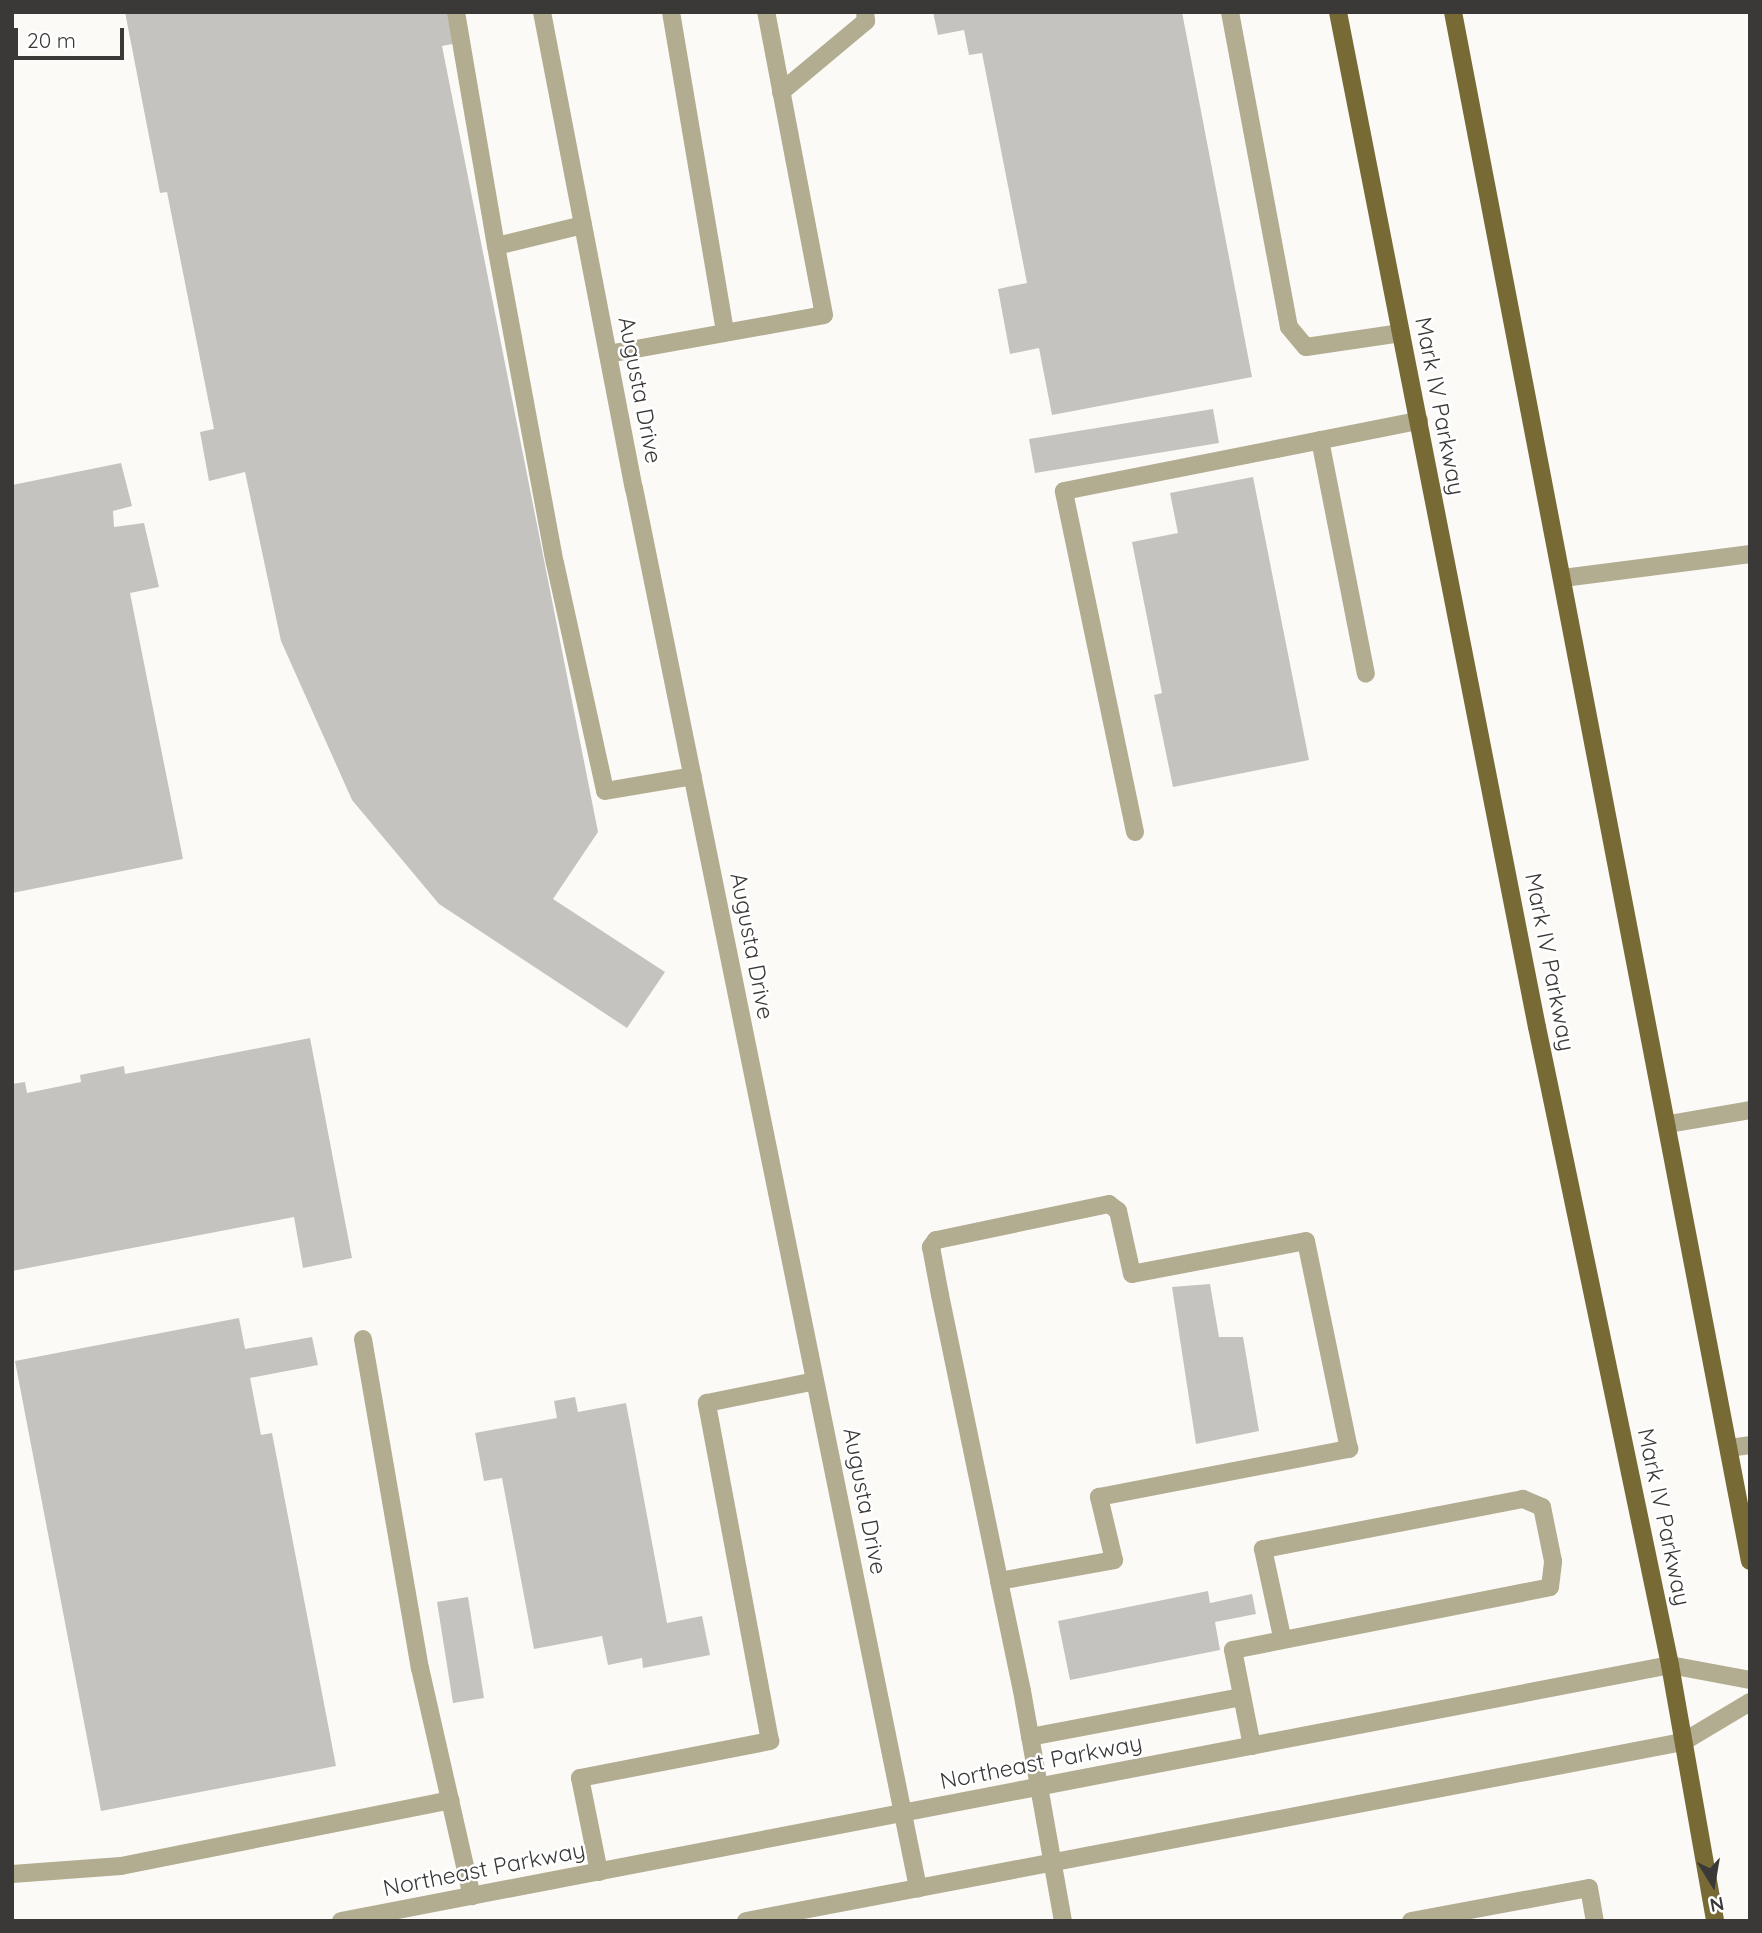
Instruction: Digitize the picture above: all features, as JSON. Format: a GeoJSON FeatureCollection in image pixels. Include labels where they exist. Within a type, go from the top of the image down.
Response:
{"type":"FeatureCollection","features":[{"type":"Feature","properties":{"kind":"main road","name":"Mark IV Parkway"},"geometry":{"type":"LineString","coordinates":[[1338,12],[1670,1665],[1715,1921]]}},
{"type":"Feature","properties":{"kind":"main road"},"geometry":{"type":"LineString","coordinates":[[1453,12],[1669,1124],[1750,1561]]}},
{"type":"Feature","properties":{"kind":"street"},"geometry":{"type":"LineString","coordinates":[[456,12],[555,563],[605,791],[693,776]]}},
{"type":"Feature","properties":{"kind":"street","name":"Augusta Drive"},"geometry":{"type":"LineString","coordinates":[[542,12],[608,354],[918,1888]]}},
{"type":"Feature","properties":{"kind":"street"},"geometry":{"type":"LineString","coordinates":[[671,12],[725,332]]}},
{"type":"Feature","properties":{"kind":"street"},"geometry":{"type":"LineString","coordinates":[[608,354],[824,315],[766,12]]}},
{"type":"Feature","properties":{"kind":"street"},"geometry":{"type":"LineString","coordinates":[[781,92],[866,20],[865,12]]}},
{"type":"Feature","properties":{"kind":"street"},"geometry":{"type":"LineString","coordinates":[[1230,12],[1289,327],[1306,347],[1401,333]]}},
{"type":"Feature","properties":{"kind":"street"},"geometry":{"type":"LineString","coordinates":[[496,246],[583,225]]}},
{"type":"Feature","properties":{"kind":"street"},"geometry":{"type":"LineString","coordinates":[[1135,832],[1064,492],[1419,421]]}},
{"type":"Feature","properties":{"kind":"street"},"geometry":{"type":"LineString","coordinates":[[1320,440],[1366,674]]}},
{"type":"Feature","properties":{"kind":"street"},"geometry":{"type":"LineString","coordinates":[[1563,578],[1750,554]]}},
{"type":"Feature","properties":{"kind":"street"},"geometry":{"type":"LineString","coordinates":[[1669,1124],[1750,1110]]}},
{"type":"Feature","properties":{"kind":"street"},"geometry":{"type":"LineString","coordinates":[[999,1581],[1114,1560],[1099,1497],[1349,1449],[1306,1241],[1132,1274],[1118,1211],[1109,1204],[936,1240],[931,1247],[1040,1787],[1063,1921]]}},
{"type":"Feature","properties":{"kind":"street"},"geometry":{"type":"LineString","coordinates":[[363,1339],[421,1668],[472,1896]]}},
{"type":"Feature","properties":{"kind":"street"},"geometry":{"type":"LineString","coordinates":[[599,1872],[580,1778],[770,1741],[707,1403],[815,1381]]}},
{"type":"Feature","properties":{"kind":"street"},"geometry":{"type":"LineString","coordinates":[[1729,1448],[1750,1445]]}},
{"type":"Feature","properties":{"kind":"street"},"geometry":{"type":"LineString","coordinates":[[1252,1746],[1233,1650],[1282,1637],[1550,1587],[1553,1561],[1542,1507],[1523,1499],[1263,1549],[1282,1637]]}},
{"type":"Feature","properties":{"kind":"street","name":"Northeast Parkway"},"geometry":{"type":"LineString","coordinates":[[341,1921],[903,1815],[1670,1665],[1750,1680]]}},
{"type":"Feature","properties":{"kind":"street"},"geometry":{"type":"LineString","coordinates":[[1030,1737],[1242,1697]]}},
{"type":"Feature","properties":{"kind":"street"},"geometry":{"type":"LineString","coordinates":[[747,1921],[1683,1742],[1750,1702]]}},
{"type":"Feature","properties":{"kind":"street"},"geometry":{"type":"LineString","coordinates":[[12,1874],[121,1866],[450,1800]]}},
{"type":"Feature","properties":{"kind":"street"},"geometry":{"type":"LineString","coordinates":[[1411,1921],[1589,1888],[1595,1921]]}},
{"type":"Feature","properties":{"kind":"building"},"geometry":{"type":"Polygon","coordinates":[[[125,12],[452,12],[458,43],[442,46],[598,832],[553,899],[665,972],[627,1028],[439,904],[352,800],[281,641],[245,472],[209,481],[200,432],[214,429],[167,192],[160,193],[125,12]]]}},
{"type":"Feature","properties":{"kind":"building"},"geometry":{"type":"Polygon","coordinates":[[[933,12],[1182,12],[1252,377],[1052,415],[1039,348],[1010,354],[998,289],[1027,283],[982,53],[969,55],[964,30],[938,35],[933,12]]]}},
{"type":"Feature","properties":{"kind":"building"},"geometry":{"type":"Polygon","coordinates":[[[1213,409],[1219,443],[1035,473],[1029,439],[1213,409]]]}},
{"type":"Feature","properties":{"kind":"building"},"geometry":{"type":"Polygon","coordinates":[[[121,463],[132,506],[113,511],[114,527],[144,523],[159,587],[130,593],[183,859],[12,893],[12,485],[121,463]]]}},
{"type":"Feature","properties":{"kind":"building"},"geometry":{"type":"Polygon","coordinates":[[[1253,477],[1309,760],[1173,787],[1154,695],[1162,693],[1132,542],[1178,533],[1170,493],[1253,477]]]}},
{"type":"Feature","properties":{"kind":"building"},"geometry":{"type":"Polygon","coordinates":[[[310,1038],[352,1258],[303,1268],[294,1217],[12,1271],[12,1084],[25,1082],[27,1093],[81,1082],[80,1075],[124,1066],[125,1074],[310,1038]]]}},
{"type":"Feature","properties":{"kind":"building"},"geometry":{"type":"Polygon","coordinates":[[[1210,1284],[1219,1337],[1243,1337],[1259,1431],[1196,1444],[1172,1287],[1210,1284]]]}},
{"type":"Feature","properties":{"kind":"building"},"geometry":{"type":"Polygon","coordinates":[[[239,1318],[245,1349],[312,1337],[318,1365],[250,1378],[261,1435],[272,1433],[336,1766],[101,1811],[15,1361],[239,1318]]]}},
{"type":"Feature","properties":{"kind":"building"},"geometry":{"type":"Polygon","coordinates":[[[575,1397],[578,1412],[626,1403],[667,1623],[702,1616],[710,1655],[643,1668],[642,1658],[608,1665],[602,1636],[534,1649],[502,1478],[484,1481],[475,1433],[557,1418],[554,1401],[575,1397]]]}},
{"type":"Feature","properties":{"kind":"building"},"geometry":{"type":"Polygon","coordinates":[[[1208,1591],[1210,1603],[1252,1594],[1256,1614],[1215,1622],[1220,1650],[1070,1680],[1058,1621],[1208,1591]]]}},
{"type":"Feature","properties":{"kind":"building"},"geometry":{"type":"Polygon","coordinates":[[[468,1597],[484,1698],[453,1703],[437,1602],[468,1597]]]}}]}
